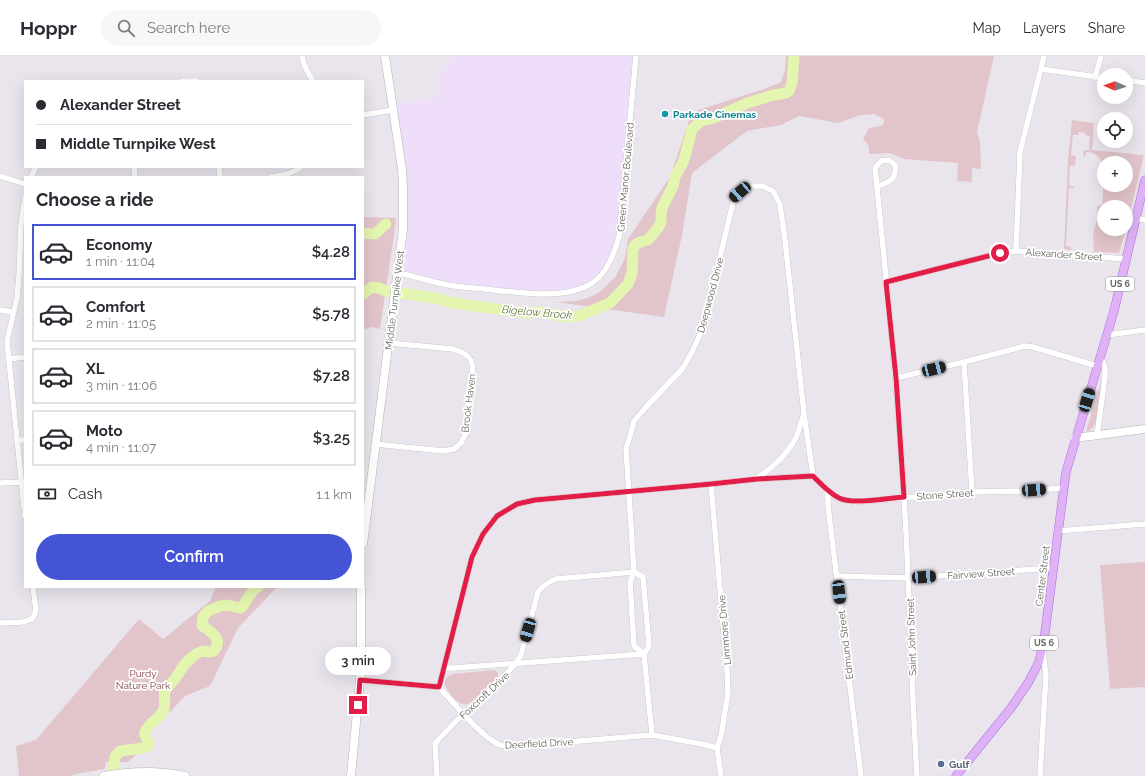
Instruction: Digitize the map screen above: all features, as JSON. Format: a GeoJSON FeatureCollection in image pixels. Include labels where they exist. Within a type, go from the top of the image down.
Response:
{"type":"FeatureCollection","features":[{"type":"Feature","properties":{"kind":"main road","name":"Middle Turnpike West"},"geometry":{"type":"LineString","coordinates":[[364,536],[403,229],[402,169],[385,56]]}},
{"type":"Feature","properties":{"kind":"main road","name":"Center Street"},"geometry":{"type":"LineString","coordinates":[[956,776],[1011,708],[1024,690],[1038,665],[1043,647],[1067,467],[1117,299],[1145,180]]}},
{"type":"Feature","properties":{"kind":"main road"},"geometry":{"type":"LineString","coordinates":[[1075,438],[1145,428]]}},
{"type":"Feature","properties":{"kind":"main road"},"geometry":{"type":"LineString","coordinates":[[351,776],[362,652],[361,588]]}},
{"type":"Feature","properties":{"kind":"main road"},"geometry":{"type":"LineString","coordinates":[[109,775],[160,772],[185,776]]}},
{"type":"Feature","properties":{"kind":"street"},"geometry":{"type":"LineString","coordinates":[[302,56],[302,60],[312,80]]}},
{"type":"Feature","properties":{"kind":"street","name":"Green Manor Boulevard"},"geometry":{"type":"LineString","coordinates":[[398,273],[448,285],[528,293],[563,293],[580,290],[593,283],[606,269],[613,255],[619,237],[636,56]]}},
{"type":"Feature","properties":{"kind":"street"},"geometry":{"type":"LineString","coordinates":[[1016,251],[1020,152],[1044,56]]}},
{"type":"Feature","properties":{"kind":"street"},"geometry":{"type":"LineString","coordinates":[[1041,69],[1095,77],[1101,56]]}},
{"type":"Feature","properties":{"kind":"street"},"geometry":{"type":"LineString","coordinates":[[1133,81],[1145,83]]}},
{"type":"Feature","properties":{"kind":"street"},"geometry":{"type":"LineString","coordinates":[[364,115],[393,110]]}},
{"type":"Feature","properties":{"kind":"street","name":"Saint John Street"},"geometry":{"type":"LineString","coordinates":[[877,187],[892,180],[896,173],[895,165],[889,160],[881,161],[875,168],[896,378],[909,578],[917,776]]}},
{"type":"Feature","properties":{"kind":"street"},"geometry":{"type":"LineString","coordinates":[[275,176],[286,174],[300,168]]}},
{"type":"Feature","properties":{"kind":"street"},"geometry":{"type":"LineString","coordinates":[[0,176],[24,184]]}},
{"type":"Feature","properties":{"kind":"street","name":"Deepwood Drive"},"geometry":{"type":"LineString","coordinates":[[644,654],[634,646],[630,582],[634,572],[626,449],[634,421],[683,368],[694,350],[704,326],[734,198],[746,186],[762,186],[773,191],[780,204],[804,414]]}},
{"type":"Feature","properties":{"kind":"street"},"geometry":{"type":"LineString","coordinates":[[24,204],[21,224],[22,275],[7,341],[24,505]]}},
{"type":"Feature","properties":{"kind":"street"},"geometry":{"type":"LineString","coordinates":[[1136,218],[1145,220]]}},
{"type":"Feature","properties":{"kind":"street","name":"Alexander Street"},"geometry":{"type":"LineString","coordinates":[[886,282],[1000,253],[1016,251],[1126,259]]}},
{"type":"Feature","properties":{"kind":"street"},"geometry":{"type":"LineString","coordinates":[[0,310],[13,312]]}},
{"type":"Feature","properties":{"kind":"street"},"geometry":{"type":"LineString","coordinates":[[1107,334],[1145,330]]}},
{"type":"Feature","properties":{"kind":"street","name":"Brook Haven"},"geometry":{"type":"LineString","coordinates":[[375,444],[443,450],[454,449],[461,443],[465,435],[473,370],[471,360],[463,352],[453,349],[389,343]]}},
{"type":"Feature","properties":{"kind":"street"},"geometry":{"type":"LineString","coordinates":[[896,378],[1025,346],[1097,366]]}},
{"type":"Feature","properties":{"kind":"street"},"geometry":{"type":"LineString","coordinates":[[1097,435],[1106,375],[1104,364],[1100,355]]}},
{"type":"Feature","properties":{"kind":"street"},"geometry":{"type":"LineString","coordinates":[[8,359],[24,357]]}},
{"type":"Feature","properties":{"kind":"street"},"geometry":{"type":"LineString","coordinates":[[964,362],[972,492]]}},
{"type":"Feature","properties":{"kind":"street"},"geometry":{"type":"LineString","coordinates":[[360,680],[439,687],[472,557],[483,534],[497,516],[517,504],[535,500],[629,491],[757,479],[813,476],[804,414]]}},
{"type":"Feature","properties":{"kind":"street"},"geometry":{"type":"LineString","coordinates":[[757,479],[781,458],[794,442],[804,414]]}},
{"type":"Feature","properties":{"kind":"street"},"geometry":{"type":"LineString","coordinates":[[17,440],[24,440]]}},
{"type":"Feature","properties":{"kind":"street","name":"Stone Street"},"geometry":{"type":"LineString","coordinates":[[813,476],[828,491],[840,499],[855,502],[972,492],[1023,491],[1063,488]]}},
{"type":"Feature","properties":{"kind":"street"},"geometry":{"type":"LineString","coordinates":[[0,483],[22,482]]}},
{"type":"Feature","properties":{"kind":"street","name":"Linnmore Drive"},"geometry":{"type":"LineString","coordinates":[[711,484],[725,637],[728,693],[721,736],[717,748],[721,776]]}},
{"type":"Feature","properties":{"kind":"street","name":"Edmund Street"},"geometry":{"type":"LineString","coordinates":[[828,491],[828,506],[861,776]]}},
{"type":"Feature","properties":{"kind":"street"},"geometry":{"type":"LineString","coordinates":[[1058,531],[1145,524]]}},
{"type":"Feature","properties":{"kind":"street","name":"Fairview Street"},"geometry":{"type":"LineString","coordinates":[[837,576],[909,578],[1053,568]]}},
{"type":"Feature","properties":{"kind":"street","name":"Deepwood Drive"},"geometry":{"type":"LineString","coordinates":[[634,572],[643,577],[649,646],[644,654],[652,735]]}},
{"type":"Feature","properties":{"kind":"street","name":"Foxcroft Drive"},"geometry":{"type":"LineString","coordinates":[[437,776],[435,744],[463,714],[516,664],[521,655],[538,592],[543,585],[556,579],[634,572]]}},
{"type":"Feature","properties":{"kind":"street"},"geometry":{"type":"LineString","coordinates":[[0,623],[23,622],[32,619],[36,611],[33,588]]}},
{"type":"Feature","properties":{"kind":"street"},"geometry":{"type":"LineString","coordinates":[[1040,776],[1046,676],[1043,647]]}},
{"type":"Feature","properties":{"kind":"street"},"geometry":{"type":"LineString","coordinates":[[444,668],[644,654]]}},
{"type":"Feature","properties":{"kind":"street","name":"Deerfield Drive"},"geometry":{"type":"LineString","coordinates":[[439,687],[463,714],[488,738],[502,746],[519,746],[652,735],[717,748]]}},
{"type":"Feature","properties":{"kind":"shaded area"},"geometry":{"type":"Polygon","coordinates":[[[453,56],[636,56],[619,237],[613,255],[593,283],[563,293],[448,285],[398,273],[404,211],[392,104],[432,99],[436,97],[438,94],[440,74],[453,56]]]}},
{"type":"Feature","properties":{"kind":"green space"},"geometry":{"type":"Polygon","coordinates":[[[786,56],[994,56],[977,132],[980,142],[981,169],[972,168],[972,182],[957,181],[958,163],[904,159],[890,153],[869,154],[869,146],[863,139],[869,128],[883,125],[884,119],[874,114],[861,115],[838,123],[799,116],[781,125],[747,131],[692,173],[682,235],[664,317],[556,302],[577,301],[590,297],[601,291],[616,276],[625,258],[628,239],[670,177],[692,112],[764,89],[781,82],[785,70],[786,56]]]}},
{"type":"Feature","properties":{"kind":"green space"},"geometry":{"type":"Polygon","coordinates":[[[1072,120],[1094,123],[1092,150],[1144,155],[1133,200],[1102,200],[1103,192],[1133,192],[1133,156],[1098,156],[1090,152],[1086,152],[1085,156],[1083,156],[1084,150],[1089,150],[1090,136],[1079,132],[1078,135],[1073,135],[1071,155],[1076,156],[1075,165],[1070,166],[1069,185],[1074,188],[1069,188],[1066,246],[1071,247],[1071,250],[1064,249],[1068,161],[1072,120]]]}},
{"type":"Feature","properties":{"kind":"green space"},"geometry":{"type":"Polygon","coordinates":[[[364,217],[396,218],[380,329],[371,327],[364,330],[364,217]]]}},
{"type":"Feature","properties":{"kind":"green space"},"geometry":{"type":"Polygon","coordinates":[[[1097,219],[1097,236],[1124,236],[1119,253],[1094,252],[1093,234],[1097,219]]]}},
{"type":"Feature","properties":{"kind":"green space"},"geometry":{"type":"Polygon","coordinates":[[[1104,373],[1096,421],[1091,429],[1086,431],[1104,373]]]}},
{"type":"Feature","properties":{"kind":"green space"},"geometry":{"type":"Polygon","coordinates":[[[1145,562],[1145,687],[1110,689],[1100,565],[1145,562]]]}},
{"type":"Feature","properties":{"kind":"green space","name":"Purdy Nature Park"},"geometry":{"type":"Polygon","coordinates":[[[216,588],[276,588],[238,628],[210,686],[185,696],[171,711],[147,727],[155,744],[138,753],[128,762],[106,762],[105,769],[69,776],[19,776],[16,746],[36,740],[139,619],[163,639],[210,601],[216,588]]]}},
{"type":"Feature","properties":{"kind":"green space"},"geometry":{"type":"Polygon","coordinates":[[[494,670],[498,673],[498,677],[470,703],[464,704],[456,701],[446,688],[446,679],[453,674],[494,670]]]}},
{"type":"Feature","properties":{"kind":"waterway","name":"Bigelow Brook"},"geometry":{"type":"LineString","coordinates":[[364,293],[372,287],[386,291],[435,298],[453,303],[527,313],[540,312],[567,317],[579,316],[610,303],[628,284],[632,273],[633,249],[635,245],[648,240],[661,222],[662,208],[684,160],[692,129],[701,121],[714,118],[747,103],[789,91],[792,83],[794,56]]}},
{"type":"Feature","properties":{"kind":"waterway"},"geometry":{"type":"LineString","coordinates":[[364,233],[375,234],[386,224]]}},
{"type":"Feature","properties":{"kind":"waterway","name":"Bigelow Brook"},"geometry":{"type":"LineString","coordinates":[[112,776],[115,757],[120,751],[148,746],[149,743],[145,736],[145,732],[149,725],[158,718],[164,709],[165,690],[184,666],[198,653],[203,651],[214,651],[217,645],[217,639],[202,625],[203,617],[208,611],[220,606],[227,605],[240,608],[242,607],[256,588]]}},
{"type":"Feature","properties":{"kind":"place","name":"Parkade Cinemas"},"geometry":{"type":"Point","coordinates":[665,114]}},
{"type":"Feature","properties":{"kind":"place","name":"Gulf"},"geometry":{"type":"Point","coordinates":[941,764]}},
{"type":"Feature","properties":{"kind":"route"},"geometry":{"type":"LineString","coordinates":[[358,705],[360,680],[439,687],[472,557],[483,534],[497,516],[517,504],[535,500],[757,479],[813,476],[828,491],[840,499],[855,502],[904,497],[896,378],[886,282],[1000,253]]}}]}
